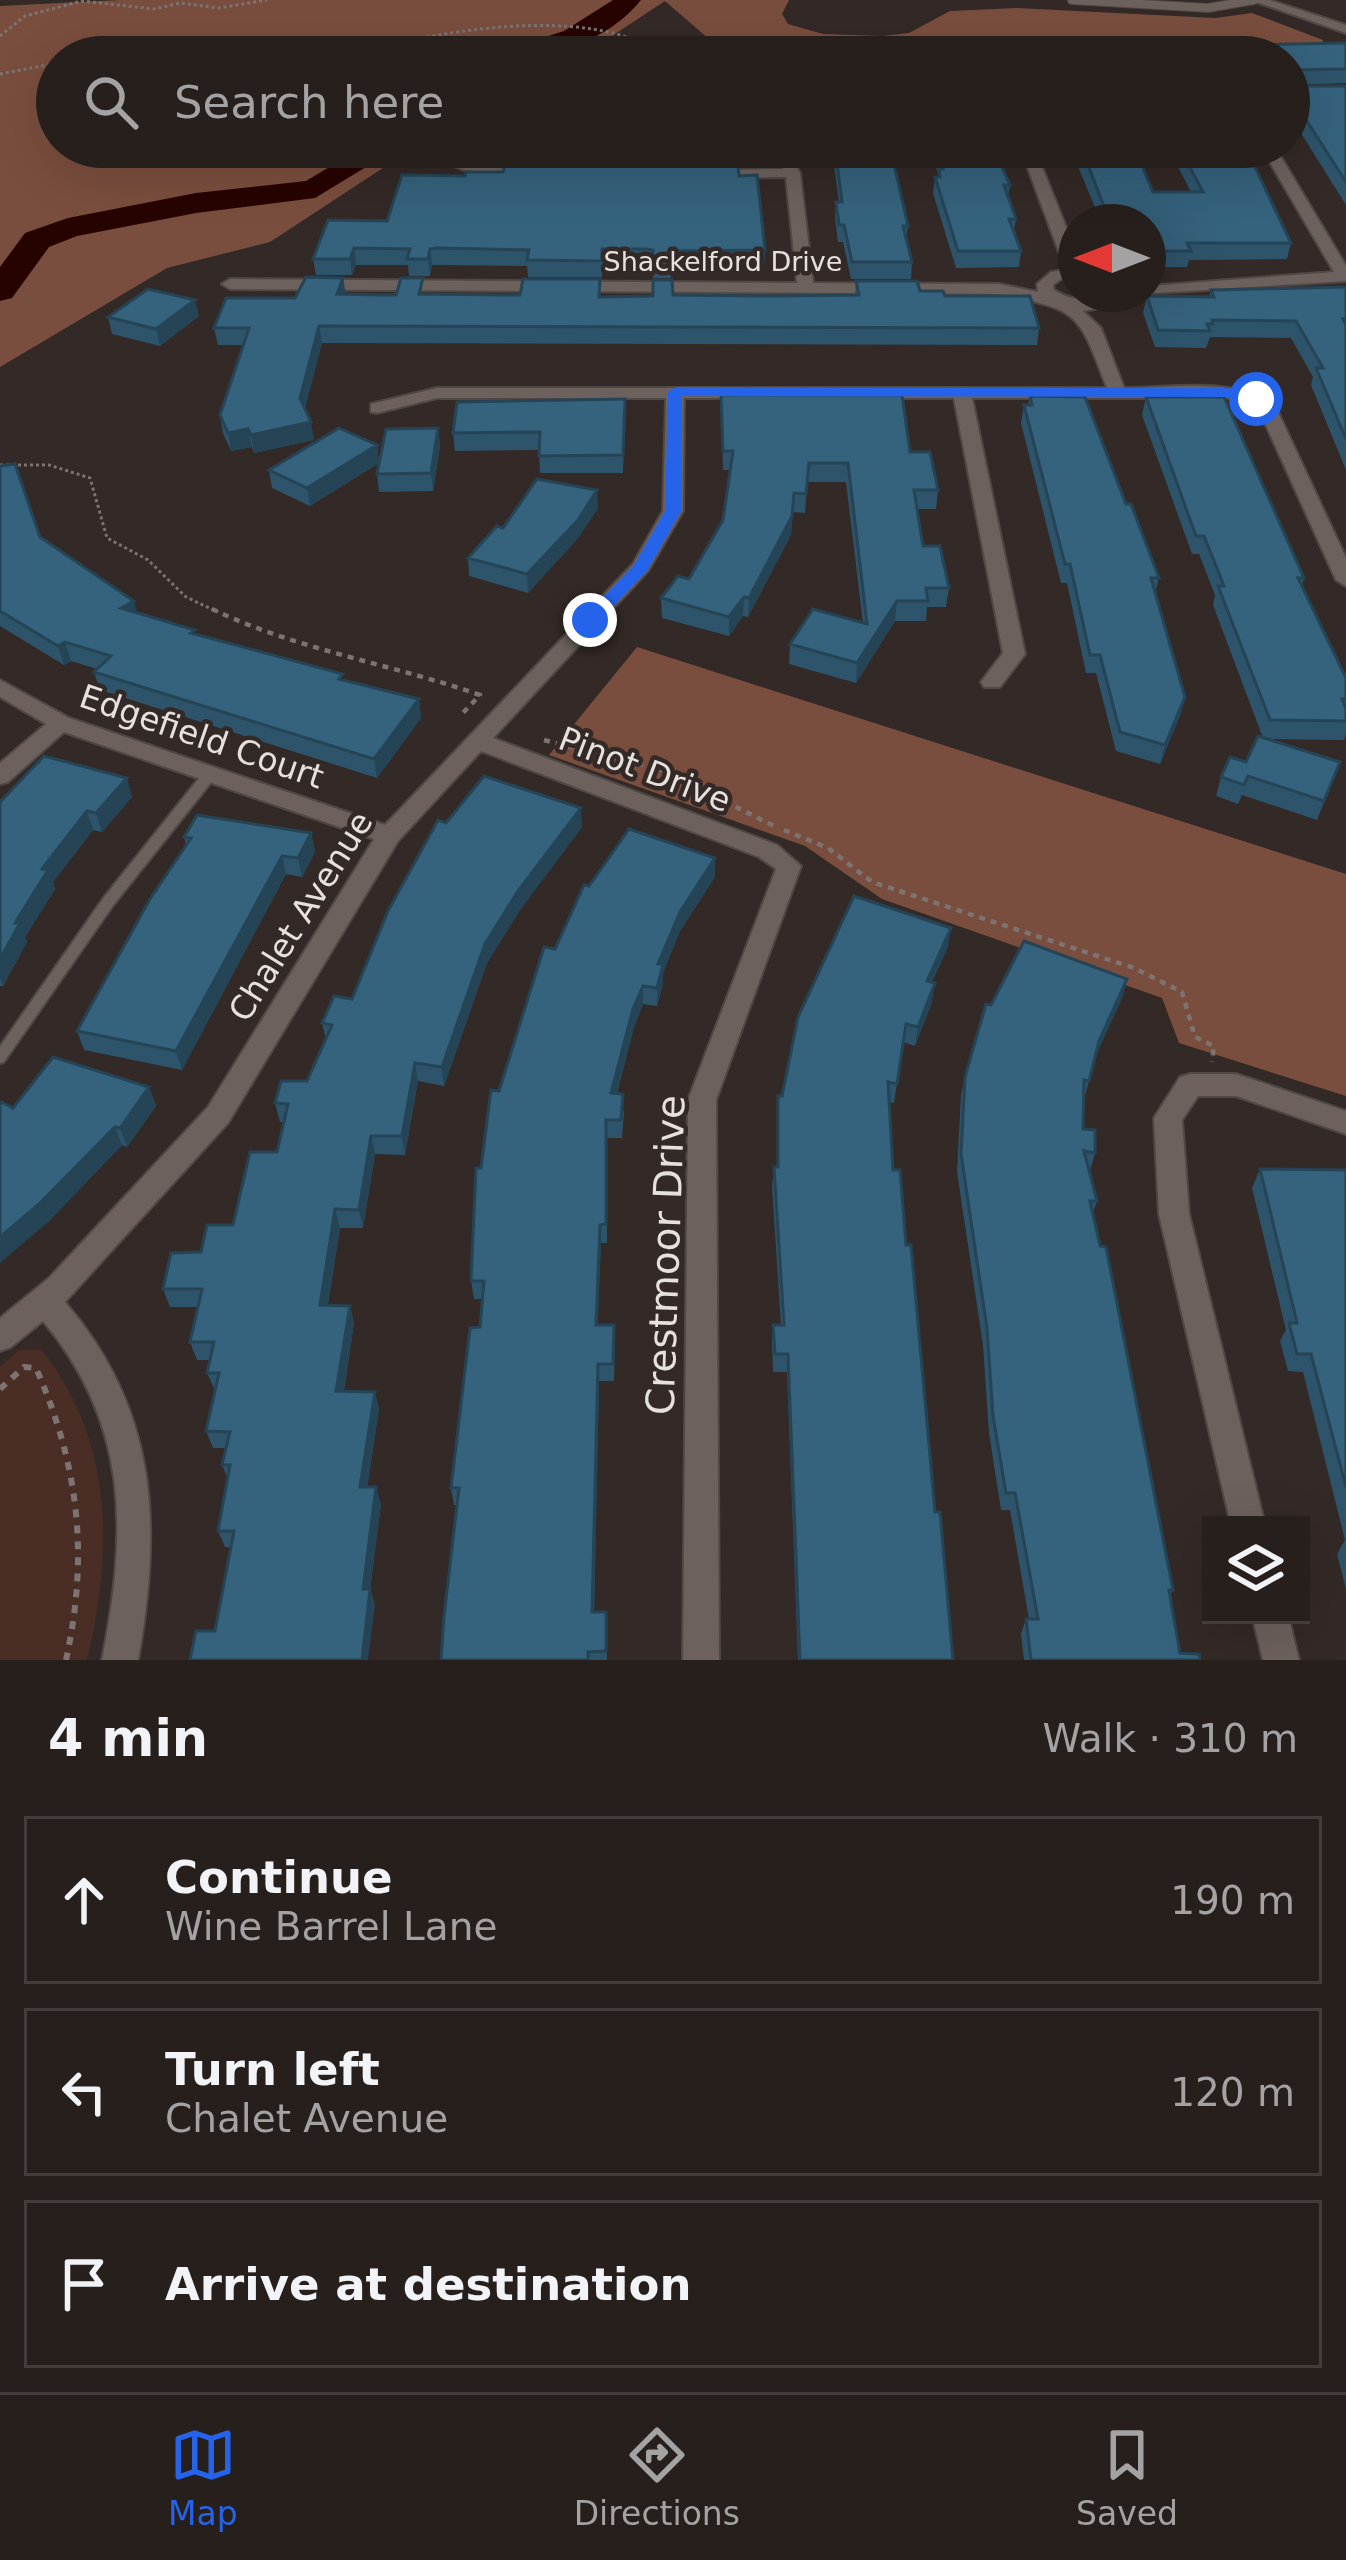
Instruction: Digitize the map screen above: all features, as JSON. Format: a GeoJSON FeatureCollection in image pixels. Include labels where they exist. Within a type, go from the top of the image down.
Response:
{"type":"FeatureCollection","features":[{"type":"Feature","properties":{"kind":"street"},"geometry":{"type":"LineString","coordinates":[[1256,0],[1346,29]]}},
{"type":"Feature","properties":{"kind":"street"},"geometry":{"type":"LineString","coordinates":[[471,168],[541,174]]}},
{"type":"Feature","properties":{"kind":"street"},"geometry":{"type":"LineString","coordinates":[[790,168],[806,289]]}},
{"type":"Feature","properties":{"kind":"street"},"geometry":{"type":"LineString","coordinates":[[1035,168],[1058,224]]}},
{"type":"Feature","properties":{"kind":"street"},"geometry":{"type":"LineString","coordinates":[[1166,288],[1345,275],[1281,168]]}},
{"type":"Feature","properties":{"kind":"street"},"geometry":{"type":"LineString","coordinates":[[679,174],[793,173]]}},
{"type":"Feature","properties":{"kind":"street"},"geometry":{"type":"LineString","coordinates":[[1058,271],[1045,289],[1058,299]]}},
{"type":"Feature","properties":{"kind":"street","name":"Shackelford Drive"},"geometry":{"type":"LineString","coordinates":[[999,289],[1058,276]]}},
{"type":"Feature","properties":{"kind":"street","name":"Shackelford Drive"},"geometry":{"type":"LineString","coordinates":[[230,284],[999,289],[1058,301]]}},
{"type":"Feature","properties":{"kind":"street"},"geometry":{"type":"LineString","coordinates":[[1074,312],[1094,328],[1117,392]]}},
{"type":"Feature","properties":{"kind":"street"},"geometry":{"type":"LineString","coordinates":[[1094,328],[1103,312]]}},
{"type":"Feature","properties":{"kind":"street","name":"Chalet Avenue"},"geometry":{"type":"LineString","coordinates":[[0,1337],[45,1301],[218,1115],[389,835],[468,728],[528,685],[641,567],[673,511],[675,392]]}},
{"type":"Feature","properties":{"kind":"street"},"geometry":{"type":"LineString","coordinates":[[962,392],[1014,655],[992,682]]}},
{"type":"Feature","properties":{"kind":"street"},"geometry":{"type":"LineString","coordinates":[[377,408],[437,393],[1117,392],[1250,397],[1268,410],[1346,580]]}},
{"type":"Feature","properties":{"kind":"street","name":"Edgefield Court"},"geometry":{"type":"LineString","coordinates":[[0,688],[61,723],[389,835]]}},
{"type":"Feature","properties":{"kind":"street"},"geometry":{"type":"LineString","coordinates":[[0,776],[61,723]]}},
{"type":"Feature","properties":{"kind":"street","name":"Pinot Drive"},"geometry":{"type":"LineString","coordinates":[[468,728],[768,851],[789,866]]}},
{"type":"Feature","properties":{"kind":"street","name":"Crestmoor Drive"},"geometry":{"type":"LineString","coordinates":[[700,1660],[701,1100],[789,866]]}},
{"type":"Feature","properties":{"kind":"street"},"geometry":{"type":"LineString","coordinates":[[1247,1516],[1174,1214],[1168,1118],[1190,1085],[1236,1085],[1346,1123]]}},
{"type":"Feature","properties":{"kind":"street"},"geometry":{"type":"LineString","coordinates":[[45,1301],[78,1337],[104,1379],[129,1448],[137,1553],[120,1660]]}},
{"type":"Feature","properties":{"kind":"street"},"geometry":{"type":"LineString","coordinates":[[1272,1624],[1281,1660]]}},
{"type":"Feature","properties":{"kind":"lane"},"geometry":{"type":"LineString","coordinates":[[1072,0],[1208,8],[1256,0]]}},
{"type":"Feature","properties":{"kind":"lane"},"geometry":{"type":"LineString","coordinates":[[0,1057],[108,902],[210,774]]}},
{"type":"Feature","properties":{"kind":"path"},"geometry":{"type":"LineString","coordinates":[[1,36],[25,16],[82,1],[154,9],[181,2],[219,8],[267,0]]}},
{"type":"Feature","properties":{"kind":"path"},"geometry":{"type":"LineString","coordinates":[[437,36],[547,18],[632,36]]}},
{"type":"Feature","properties":{"kind":"path"},"geometry":{"type":"LineString","coordinates":[[0,74],[36,67]]}},
{"type":"Feature","properties":{"kind":"path"},"geometry":{"type":"LineString","coordinates":[[0,465],[49,465],[90,478],[107,538],[148,560],[186,597],[268,636],[429,677],[480,695],[468,728]]}},
{"type":"Feature","properties":{"kind":"path"},"geometry":{"type":"LineString","coordinates":[[536,738],[660,769],[828,848],[872,882],[1134,968],[1182,992],[1195,1037],[1214,1046]]}},
{"type":"Feature","properties":{"kind":"path"},"geometry":{"type":"LineString","coordinates":[[0,1389],[32,1357]]}},
{"type":"Feature","properties":{"kind":"path"},"geometry":{"type":"LineString","coordinates":[[26,1367],[36,1368],[70,1447],[80,1505],[80,1582],[66,1660]]}},
{"type":"Feature","properties":{"kind":"shaded area"},"geometry":{"type":"Polygon","coordinates":[[[120,0],[789,0],[782,14],[788,24],[823,34],[882,36],[705,36],[665,1],[612,36],[36,36],[36,168],[383,168],[270,242],[167,268],[0,367],[0,6],[120,0]]]}},
{"type":"Feature","properties":{"kind":"shaded area"},"geometry":{"type":"Polygon","coordinates":[[[1017,8],[1215,18],[1252,13],[1323,40],[1322,45],[1310,47],[1310,36],[882,36],[909,33],[950,11],[1017,8]]]}},
{"type":"Feature","properties":{"kind":"shaded area"},"geometry":{"type":"Polygon","coordinates":[[[637,647],[1346,874],[1346,1096],[1179,1043],[1162,998],[882,899],[805,846],[549,755],[637,647]]]}},
{"type":"Feature","properties":{"kind":"shaded area"},"geometry":{"type":"Polygon","coordinates":[[[19,1350],[42,1350],[66,1385],[95,1460],[103,1539],[87,1660],[0,1660],[0,1367],[19,1350]]]}},
{"type":"Feature","properties":{"kind":"building"},"geometry":{"type":"Polygon","coordinates":[[[1346,43],[1346,69],[1310,70],[1310,44],[1346,43]]]}},
{"type":"Feature","properties":{"kind":"building"},"geometry":{"type":"Polygon","coordinates":[[[1310,86],[1346,86],[1346,182],[1310,126],[1310,86]]]}},
{"type":"Feature","properties":{"kind":"building"},"geometry":{"type":"Polygon","coordinates":[[[504,168],[738,168],[739,176],[757,175],[765,250],[670,251],[671,261],[653,261],[653,250],[602,249],[602,261],[527,260],[529,250],[437,248],[430,249],[428,259],[407,259],[410,249],[354,248],[350,259],[313,259],[328,220],[387,221],[402,175],[503,172],[504,168]]]}},
{"type":"Feature","properties":{"kind":"building"},"geometry":{"type":"Polygon","coordinates":[[[838,168],[895,168],[912,262],[852,262],[844,225],[839,225],[836,202],[842,202],[838,168]]]}},
{"type":"Feature","properties":{"kind":"building"},"geometry":{"type":"Polygon","coordinates":[[[1002,168],[1016,219],[1009,219],[1021,251],[958,251],[935,177],[943,169],[1002,168]]]}},
{"type":"Feature","properties":{"kind":"building"},"geometry":{"type":"Polygon","coordinates":[[[1089,168],[1143,168],[1153,192],[1203,192],[1190,168],[1255,168],[1291,243],[1187,243],[1191,251],[1166,251],[1166,204],[1103,204],[1089,168]]]}},
{"type":"Feature","properties":{"kind":"building"},"geometry":{"type":"Polygon","coordinates":[[[306,277],[343,278],[337,294],[379,295],[396,295],[401,278],[423,278],[419,294],[500,295],[520,295],[523,279],[600,279],[599,297],[653,296],[653,280],[672,280],[673,295],[774,296],[859,295],[856,281],[917,281],[920,291],[943,291],[945,296],[1030,296],[1039,328],[319,326],[300,398],[311,422],[251,435],[248,429],[228,433],[220,415],[249,328],[214,328],[226,298],[295,298],[306,277]]]}},
{"type":"Feature","properties":{"kind":"building"},"geometry":{"type":"Polygon","coordinates":[[[1346,287],[1346,439],[1316,368],[1323,368],[1296,321],[1212,320],[1213,324],[1207,324],[1210,331],[1158,330],[1152,312],[1166,312],[1166,296],[1214,297],[1211,290],[1346,287]]]}},
{"type":"Feature","properties":{"kind":"building"},"geometry":{"type":"Polygon","coordinates":[[[148,289],[195,300],[156,329],[108,317],[148,289]]]}},
{"type":"Feature","properties":{"kind":"building"},"geometry":{"type":"Polygon","coordinates":[[[721,395],[902,395],[910,452],[930,452],[938,490],[914,490],[923,546],[940,546],[949,588],[926,588],[928,601],[897,601],[857,663],[790,644],[813,609],[867,624],[848,463],[809,463],[806,494],[794,493],[792,516],[749,598],[744,597],[729,617],[661,598],[678,576],[689,579],[723,520],[733,451],[723,451],[721,395]]]}},
{"type":"Feature","properties":{"kind":"building"},"geometry":{"type":"Polygon","coordinates":[[[1030,396],[1085,397],[1126,504],[1131,504],[1159,578],[1151,578],[1185,697],[1165,745],[1120,732],[1100,655],[1090,655],[1070,564],[1065,564],[1024,405],[1032,405],[1030,396]]]}},
{"type":"Feature","properties":{"kind":"building"},"geometry":{"type":"Polygon","coordinates":[[[1146,397],[1224,397],[1304,578],[1298,578],[1346,678],[1346,699],[1342,699],[1346,721],[1270,720],[1218,586],[1224,586],[1204,536],[1196,536],[1146,397]]]}},
{"type":"Feature","properties":{"kind":"building"},"geometry":{"type":"Polygon","coordinates":[[[625,399],[623,455],[539,456],[540,432],[453,433],[457,402],[625,399]]]}},
{"type":"Feature","properties":{"kind":"building"},"geometry":{"type":"Polygon","coordinates":[[[339,428],[377,445],[307,488],[269,470],[339,428]]]}},
{"type":"Feature","properties":{"kind":"building"},"geometry":{"type":"Polygon","coordinates":[[[438,428],[431,473],[377,474],[386,429],[438,428]]]}},
{"type":"Feature","properties":{"kind":"building"},"geometry":{"type":"Polygon","coordinates":[[[15,464],[40,537],[134,601],[121,608],[195,630],[191,633],[343,674],[339,679],[419,699],[374,759],[94,672],[111,656],[65,642],[58,646],[0,611],[0,466],[15,464]]]}},
{"type":"Feature","properties":{"kind":"building"},"geometry":{"type":"Polygon","coordinates":[[[537,479],[597,490],[578,520],[527,574],[468,558],[497,526],[503,528],[537,479]]]}},
{"type":"Feature","properties":{"kind":"building"},"geometry":{"type":"Polygon","coordinates":[[[1258,736],[1340,762],[1324,801],[1248,776],[1244,785],[1221,777],[1230,757],[1246,762],[1258,736]]]}},
{"type":"Feature","properties":{"kind":"building"},"geometry":{"type":"Polygon","coordinates":[[[44,756],[127,778],[96,813],[87,811],[42,869],[48,870],[15,923],[20,923],[0,959],[0,802],[44,756]]]}},
{"type":"Feature","properties":{"kind":"building"},"geometry":{"type":"Polygon","coordinates":[[[484,776],[581,808],[518,891],[485,944],[442,1067],[415,1063],[402,1136],[371,1136],[359,1210],[335,1209],[320,1305],[350,1306],[336,1391],[375,1392],[360,1487],[376,1487],[363,1589],[370,1589],[362,1660],[190,1660],[196,1631],[215,1631],[234,1531],[218,1531],[230,1465],[222,1465],[230,1432],[206,1431],[219,1373],[207,1373],[214,1342],[190,1342],[202,1289],[163,1289],[171,1253],[201,1252],[207,1225],[233,1225],[250,1152],[277,1152],[288,1104],[275,1103],[281,1081],[307,1081],[332,1025],[322,1023],[334,996],[352,999],[388,911],[438,820],[446,823],[484,776]]]}},
{"type":"Feature","properties":{"kind":"building"},"geometry":{"type":"Polygon","coordinates":[[[197,815],[311,833],[298,858],[282,856],[176,1051],[77,1031],[150,899],[191,838],[184,837],[197,815]]]}},
{"type":"Feature","properties":{"kind":"building"},"geometry":{"type":"Polygon","coordinates":[[[629,829],[715,858],[680,912],[658,964],[663,964],[657,988],[643,986],[633,1009],[611,1093],[623,1094],[621,1120],[606,1120],[606,1224],[600,1225],[596,1325],[614,1325],[613,1364],[598,1364],[592,1612],[606,1612],[606,1651],[588,1652],[588,1660],[441,1660],[459,1488],[451,1488],[470,1328],[480,1327],[484,1281],[471,1281],[476,1168],[481,1168],[491,1090],[499,1091],[544,947],[555,949],[584,885],[589,886],[629,829]]]}},
{"type":"Feature","properties":{"kind":"building"},"geometry":{"type":"Polygon","coordinates":[[[854,896],[951,928],[927,981],[935,983],[918,1027],[906,1024],[897,1084],[888,1082],[893,1170],[900,1170],[906,1245],[911,1245],[953,1660],[800,1660],[788,1354],[775,1354],[773,1325],[784,1325],[774,1167],[778,1167],[778,1096],[782,1096],[798,1017],[854,896]]]}},
{"type":"Feature","properties":{"kind":"building"},"geometry":{"type":"Polygon","coordinates":[[[1024,941],[1127,979],[1099,1041],[1089,1081],[1084,1080],[1083,1129],[1095,1130],[1095,1153],[1084,1151],[1097,1201],[1090,1201],[1100,1246],[1106,1247],[1173,1590],[1169,1590],[1180,1653],[1199,1654],[1200,1660],[1031,1660],[1026,1619],[1038,1619],[1015,1493],[1006,1493],[993,1416],[987,1328],[961,1154],[965,1077],[986,1004],[991,1005],[1024,941]]]}},
{"type":"Feature","properties":{"kind":"building"},"geometry":{"type":"Polygon","coordinates":[[[53,1057],[149,1087],[120,1128],[115,1127],[0,1237],[0,1105],[13,1108],[53,1057]]]}},
{"type":"Feature","properties":{"kind":"building"},"geometry":{"type":"Polygon","coordinates":[[[1260,1169],[1346,1170],[1346,1487],[1311,1354],[1297,1354],[1289,1323],[1297,1323],[1260,1169]]]}},
{"type":"Feature","properties":{"kind":"waterway"},"geometry":{"type":"LineString","coordinates":[[574,36],[628,0]]}},
{"type":"Feature","properties":{"kind":"waterway"},"geometry":{"type":"LineString","coordinates":[[0,291],[37,240],[68,228],[196,203],[315,189],[349,168]]}},
{"type":"Feature","properties":{"kind":"route"},"geometry":{"type":"LineString","coordinates":[[590,620],[641,567],[673,511],[675,392],[1228,392],[1256,399]]}}]}
